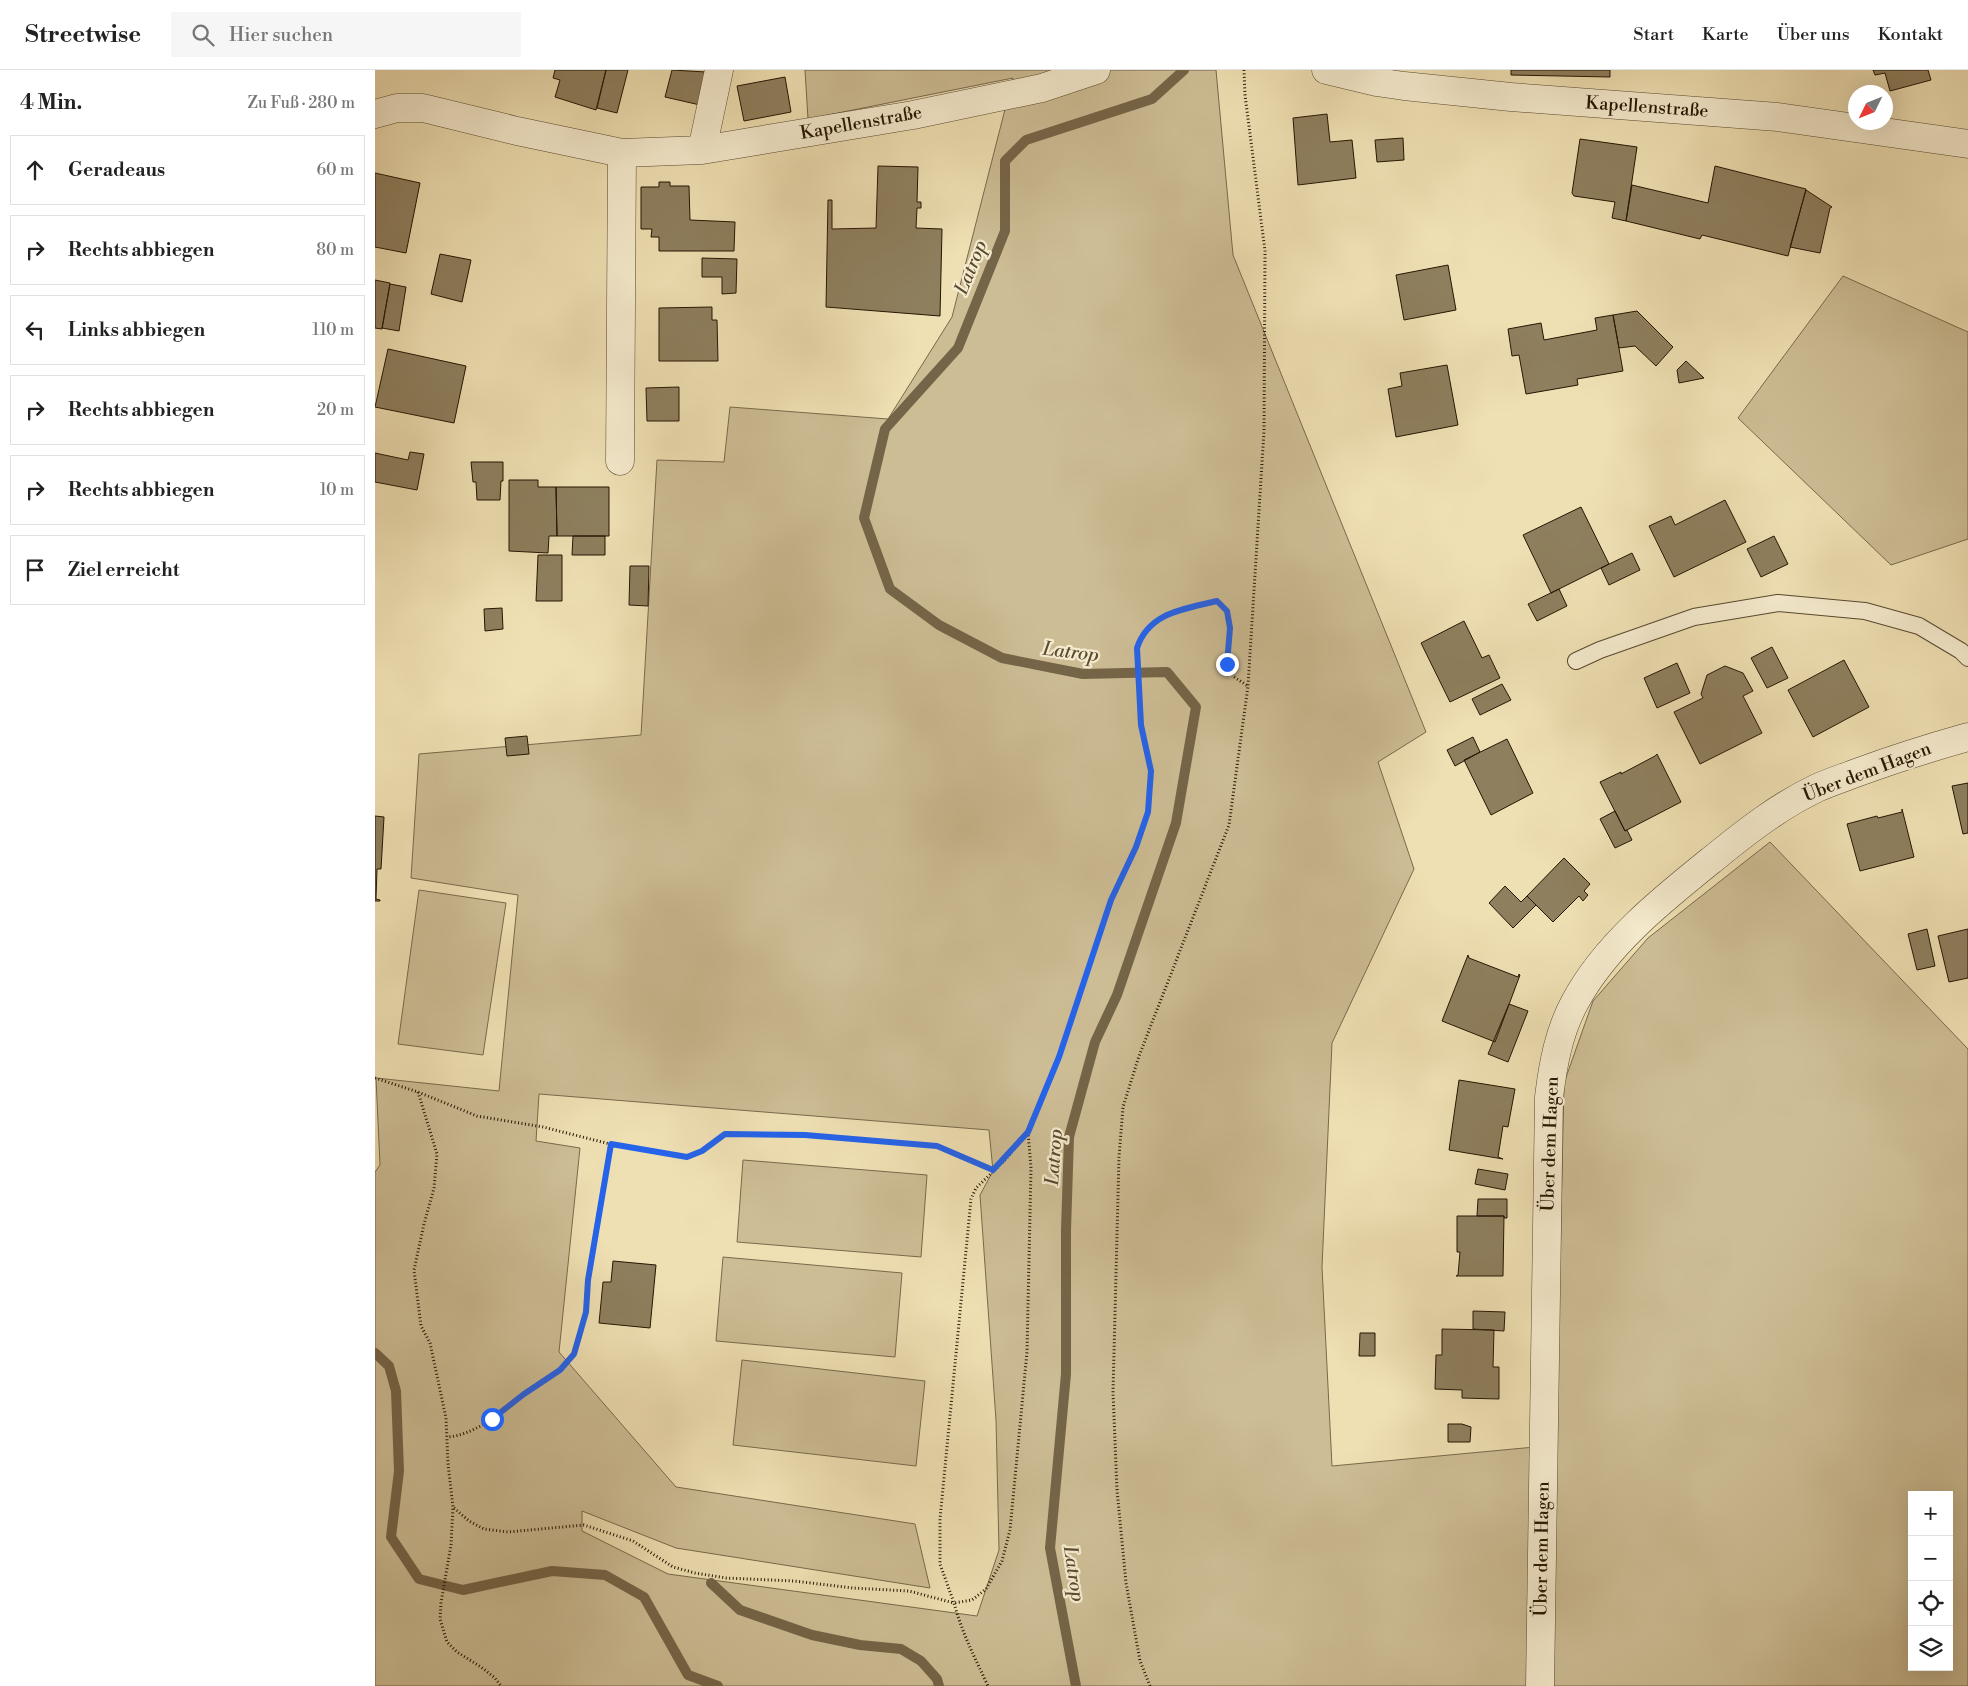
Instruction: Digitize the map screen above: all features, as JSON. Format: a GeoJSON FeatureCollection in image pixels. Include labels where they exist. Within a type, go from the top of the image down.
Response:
{"type":"FeatureCollection","features":[{"type":"Feature","properties":{"kind":"street"},"geometry":{"type":"LineString","coordinates":[[702,150],[719,70]]}},
{"type":"Feature","properties":{"kind":"street","name":"Kapellenstraße"},"geometry":{"type":"LineString","coordinates":[[375,114],[397,108],[423,108],[517,131],[621,153],[702,150],[913,115],[1042,88],[1096,70]]}},
{"type":"Feature","properties":{"kind":"street","name":"Kapellenstraße"},"geometry":{"type":"LineString","coordinates":[[1326,70],[1376,82],[1404,86],[1511,97],[1778,117],[1968,144]]}},
{"type":"Feature","properties":{"kind":"street"},"geometry":{"type":"LineString","coordinates":[[620,462],[621,153]]}},
{"type":"Feature","properties":{"kind":"street","name":"Über dem Hagen"},"geometry":{"type":"LineString","coordinates":[[1541,1686],[1549,1096],[1554,1062],[1567,1018],[1585,984],[1627,935],[1673,891],[1756,825],[1787,804],[1818,788],[1910,753],[1968,737]]}},
{"type":"Feature","properties":{"kind":"lane"},"geometry":{"type":"LineString","coordinates":[[1576,661],[1600,650],[1694,617],[1778,603],[1865,611],[1919,626],[1961,650],[1968,658]]}},
{"type":"Feature","properties":{"kind":"path"},"geometry":{"type":"LineString","coordinates":[[1150,1686],[1140,1661],[1126,1583],[1117,1480],[1113,1392],[1119,1157],[1123,1107],[1139,1056],[1229,826],[1248,686],[1264,431],[1265,251],[1245,96],[1244,70]]}},
{"type":"Feature","properties":{"kind":"path"},"geometry":{"type":"LineString","coordinates":[[988,1686],[959,1624],[954,1603],[940,1564],[940,1519],[971,1199],[976,1188],[1028,1132],[1059,1057],[1111,900],[1136,847],[1148,812],[1151,771],[1141,725],[1137,648],[1140,639],[1150,626],[1163,616],[1184,607],[1217,601],[1227,611],[1230,628],[1227,664],[1234,677],[1248,686]]}},
{"type":"Feature","properties":{"kind":"path"},"geometry":{"type":"LineString","coordinates":[[375,1078],[418,1092],[477,1116],[543,1127],[611,1144],[687,1157],[702,1151],[725,1134],[805,1135],[937,1146],[993,1170]]}},
{"type":"Feature","properties":{"kind":"path"},"geometry":{"type":"LineString","coordinates":[[418,1092],[437,1154],[434,1188],[414,1270],[421,1326],[430,1343],[446,1418],[448,1464],[453,1507],[451,1545],[440,1619],[447,1642],[457,1652],[488,1672],[501,1686]]}},
{"type":"Feature","properties":{"kind":"path"},"geometry":{"type":"LineString","coordinates":[[453,1507],[469,1521],[483,1529],[508,1532],[584,1525],[633,1540],[673,1567],[695,1573],[726,1578],[794,1581],[853,1588],[909,1591],[954,1603],[971,1600],[986,1589],[1002,1561],[1010,1530],[1027,1352],[1031,1168],[1028,1132]]}},
{"type":"Feature","properties":{"kind":"path"},"geometry":{"type":"LineString","coordinates":[[447,1437],[456,1436],[492,1419],[524,1394],[560,1370],[574,1354],[586,1312],[588,1280],[611,1144]]}},
{"type":"Feature","properties":{"kind":"shaded area"},"geometry":{"type":"Polygon","coordinates":[[[805,70],[1216,70],[1233,255],[1426,732],[1378,762],[1414,869],[1332,1043],[1322,1267],[1332,1466],[1556,1445],[1564,1083],[1593,1001],[1648,938],[1770,842],[1968,1049],[1968,1686],[375,1686],[375,1172],[380,1165],[376,1078],[499,1091],[518,895],[411,878],[419,754],[641,735],[657,460],[724,462],[730,407],[888,419],[952,317],[1013,78],[808,119],[805,70]],[[539,1094],[536,1141],[580,1148],[559,1352],[676,1487],[915,1524],[930,1588],[676,1548],[582,1511],[582,1531],[668,1574],[977,1616],[999,1550],[996,1420],[980,1195],[993,1171],[989,1130],[539,1094]]]}},
{"type":"Feature","properties":{"kind":"shaded area"},"geometry":{"type":"Polygon","coordinates":[[[1843,276],[1968,332],[1968,539],[1891,565],[1738,418],[1843,276]]]}},
{"type":"Feature","properties":{"kind":"shaded area"},"geometry":{"type":"Polygon","coordinates":[[[419,890],[506,903],[483,1055],[398,1044],[419,890]]]}},
{"type":"Feature","properties":{"kind":"shaded area"},"geometry":{"type":"Polygon","coordinates":[[[743,1160],[927,1175],[921,1257],[737,1242],[743,1160]]]}},
{"type":"Feature","properties":{"kind":"shaded area"},"geometry":{"type":"Polygon","coordinates":[[[723,1257],[902,1273],[895,1357],[716,1341],[723,1257]]]}},
{"type":"Feature","properties":{"kind":"shaded area"},"geometry":{"type":"Polygon","coordinates":[[[742,1360],[925,1381],[916,1466],[733,1445],[742,1360]]]}},
{"type":"Feature","properties":{"kind":"building"},"geometry":{"type":"Polygon","coordinates":[[[555,70],[606,70],[596,110],[555,97],[560,80],[553,78],[555,70]]]}},
{"type":"Feature","properties":{"kind":"building"},"geometry":{"type":"Polygon","coordinates":[[[606,70],[628,70],[617,113],[597,108],[606,70]]]}},
{"type":"Feature","properties":{"kind":"building"},"geometry":{"type":"Polygon","coordinates":[[[672,70],[706,72],[700,105],[665,97],[672,70]]]}},
{"type":"Feature","properties":{"kind":"building"},"geometry":{"type":"Polygon","coordinates":[[[1511,70],[1610,70],[1610,77],[1511,75],[1511,70]]]}},
{"type":"Feature","properties":{"kind":"building"},"geometry":{"type":"Polygon","coordinates":[[[1873,70],[1928,70],[1931,80],[1893,90],[1893,85],[1888,85],[1885,73],[1875,75],[1873,70]]]}},
{"type":"Feature","properties":{"kind":"building"},"geometry":{"type":"Polygon","coordinates":[[[785,77],[791,112],[744,121],[737,86],[785,77]]]}},
{"type":"Feature","properties":{"kind":"building"},"geometry":{"type":"Polygon","coordinates":[[[1327,114],[1330,142],[1352,140],[1356,178],[1298,185],[1293,118],[1327,114]]]}},
{"type":"Feature","properties":{"kind":"building"},"geometry":{"type":"Polygon","coordinates":[[[1403,138],[1404,160],[1377,162],[1375,140],[1403,138]]]}},
{"type":"Feature","properties":{"kind":"building"},"geometry":{"type":"Polygon","coordinates":[[[1580,139],[1637,147],[1626,221],[1612,218],[1615,202],[1574,196],[1572,193],[1580,139]]]}},
{"type":"Feature","properties":{"kind":"building"},"geometry":{"type":"Polygon","coordinates":[[[878,166],[918,167],[917,202],[921,202],[921,208],[917,208],[916,228],[942,229],[940,316],[826,307],[828,200],[832,200],[832,229],[876,228],[878,166]]]}},
{"type":"Feature","properties":{"kind":"building"},"geometry":{"type":"Polygon","coordinates":[[[1715,166],[1806,189],[1788,256],[1702,235],[1700,239],[1626,221],[1632,185],[1708,203],[1715,166]]]}},
{"type":"Feature","properties":{"kind":"building"},"geometry":{"type":"Polygon","coordinates":[[[375,173],[420,183],[406,253],[375,247],[375,173]]]}},
{"type":"Feature","properties":{"kind":"building"},"geometry":{"type":"Polygon","coordinates":[[[659,182],[670,182],[670,186],[689,186],[690,220],[735,222],[734,251],[659,251],[659,237],[651,237],[652,229],[641,229],[641,187],[659,187],[659,182]]]}},
{"type":"Feature","properties":{"kind":"building"},"geometry":{"type":"Polygon","coordinates":[[[1806,190],[1832,207],[1830,208],[1820,253],[1790,247],[1806,190]]]}},
{"type":"Feature","properties":{"kind":"building"},"geometry":{"type":"Polygon","coordinates":[[[440,254],[471,260],[462,302],[431,294],[440,254]]]}},
{"type":"Feature","properties":{"kind":"building"},"geometry":{"type":"Polygon","coordinates":[[[702,258],[737,259],[736,293],[722,294],[722,277],[702,277],[702,258]]]}},
{"type":"Feature","properties":{"kind":"building"},"geometry":{"type":"Polygon","coordinates":[[[1448,265],[1456,310],[1404,320],[1396,275],[1448,265]]]}},
{"type":"Feature","properties":{"kind":"building"},"geometry":{"type":"Polygon","coordinates":[[[375,280],[390,283],[382,329],[375,328],[375,280]]]}},
{"type":"Feature","properties":{"kind":"building"},"geometry":{"type":"Polygon","coordinates":[[[390,284],[406,287],[399,331],[382,328],[390,284]]]}},
{"type":"Feature","properties":{"kind":"building"},"geometry":{"type":"Polygon","coordinates":[[[712,307],[712,320],[717,320],[718,361],[659,361],[659,308],[712,307]]]}},
{"type":"Feature","properties":{"kind":"building"},"geometry":{"type":"Polygon","coordinates":[[[1637,311],[1673,347],[1656,366],[1635,346],[1619,348],[1613,315],[1637,311]]]}},
{"type":"Feature","properties":{"kind":"building"},"geometry":{"type":"Polygon","coordinates":[[[1613,315],[1623,371],[1577,379],[1578,385],[1526,394],[1519,355],[1512,356],[1508,329],[1541,323],[1544,340],[1597,330],[1595,318],[1613,315]]]}},
{"type":"Feature","properties":{"kind":"building"},"geometry":{"type":"Polygon","coordinates":[[[388,349],[466,366],[454,423],[375,407],[388,349]]]}},
{"type":"Feature","properties":{"kind":"building"},"geometry":{"type":"Polygon","coordinates":[[[1686,361],[1704,378],[1679,383],[1677,370],[1686,361]]]}},
{"type":"Feature","properties":{"kind":"building"},"geometry":{"type":"Polygon","coordinates":[[[1447,365],[1458,425],[1396,437],[1388,389],[1402,386],[1400,373],[1447,365]]]}},
{"type":"Feature","properties":{"kind":"building"},"geometry":{"type":"Polygon","coordinates":[[[679,387],[679,421],[647,421],[646,388],[679,387]]]}},
{"type":"Feature","properties":{"kind":"building"},"geometry":{"type":"Polygon","coordinates":[[[410,452],[424,454],[417,490],[375,482],[375,453],[408,460],[410,452]]]}},
{"type":"Feature","properties":{"kind":"building"},"geometry":{"type":"Polygon","coordinates":[[[471,462],[503,462],[500,500],[477,500],[476,482],[473,482],[471,462]]]}},
{"type":"Feature","properties":{"kind":"building"},"geometry":{"type":"Polygon","coordinates":[[[509,480],[538,480],[538,487],[556,487],[557,536],[549,536],[548,553],[509,551],[509,480]]]}},
{"type":"Feature","properties":{"kind":"building"},"geometry":{"type":"Polygon","coordinates":[[[556,487],[609,487],[609,536],[557,536],[556,487]]]}},
{"type":"Feature","properties":{"kind":"building"},"geometry":{"type":"Polygon","coordinates":[[[1725,500],[1746,542],[1674,577],[1649,526],[1671,516],[1675,525],[1725,500]]]}},
{"type":"Feature","properties":{"kind":"building"},"geometry":{"type":"Polygon","coordinates":[[[1581,507],[1609,564],[1551,593],[1523,535],[1581,507]]]}},
{"type":"Feature","properties":{"kind":"building"},"geometry":{"type":"Polygon","coordinates":[[[573,536],[605,536],[605,555],[572,555],[573,536]]]}},
{"type":"Feature","properties":{"kind":"building"},"geometry":{"type":"Polygon","coordinates":[[[1774,536],[1788,564],[1761,577],[1747,549],[1774,536]]]}},
{"type":"Feature","properties":{"kind":"building"},"geometry":{"type":"Polygon","coordinates":[[[1632,553],[1640,570],[1609,585],[1601,568],[1632,553]]]}},
{"type":"Feature","properties":{"kind":"building"},"geometry":{"type":"Polygon","coordinates":[[[538,555],[562,555],[562,601],[536,601],[538,555]]]}},
{"type":"Feature","properties":{"kind":"building"},"geometry":{"type":"Polygon","coordinates":[[[630,566],[649,566],[648,606],[629,605],[630,566]]]}},
{"type":"Feature","properties":{"kind":"building"},"geometry":{"type":"Polygon","coordinates":[[[1559,589],[1567,606],[1537,621],[1528,604],[1559,589]]]}},
{"type":"Feature","properties":{"kind":"building"},"geometry":{"type":"Polygon","coordinates":[[[502,608],[503,629],[485,631],[484,609],[502,608]]]}},
{"type":"Feature","properties":{"kind":"building"},"geometry":{"type":"Polygon","coordinates":[[[1464,621],[1482,658],[1489,655],[1500,678],[1450,702],[1421,643],[1464,621]]]}},
{"type":"Feature","properties":{"kind":"building"},"geometry":{"type":"Polygon","coordinates":[[[1772,647],[1788,678],[1767,688],[1751,658],[1772,647]]]}},
{"type":"Feature","properties":{"kind":"building"},"geometry":{"type":"Polygon","coordinates":[[[1844,660],[1869,707],[1813,737],[1788,690],[1844,660]]]}},
{"type":"Feature","properties":{"kind":"building"},"geometry":{"type":"Polygon","coordinates":[[[1677,663],[1690,693],[1657,708],[1644,678],[1677,663]]]}},
{"type":"Feature","properties":{"kind":"building"},"geometry":{"type":"Polygon","coordinates":[[[1725,666],[1743,673],[1753,691],[1743,696],[1762,733],[1700,764],[1674,712],[1703,698],[1701,694],[1707,675],[1725,666]]]}},
{"type":"Feature","properties":{"kind":"building"},"geometry":{"type":"Polygon","coordinates":[[[1502,684],[1511,700],[1480,715],[1472,699],[1502,684]]]}},
{"type":"Feature","properties":{"kind":"building"},"geometry":{"type":"Polygon","coordinates":[[[527,736],[529,754],[507,756],[505,738],[527,736]]]}},
{"type":"Feature","properties":{"kind":"building"},"geometry":{"type":"Polygon","coordinates":[[[1473,737],[1480,752],[1455,766],[1447,750],[1473,737]]]}},
{"type":"Feature","properties":{"kind":"building"},"geometry":{"type":"Polygon","coordinates":[[[1507,739],[1533,793],[1491,815],[1464,760],[1507,739]]]}},
{"type":"Feature","properties":{"kind":"building"},"geometry":{"type":"Polygon","coordinates":[[[1657,754],[1681,802],[1625,831],[1600,782],[1621,772],[1621,774],[1657,754]]]}},
{"type":"Feature","properties":{"kind":"building"},"geometry":{"type":"Polygon","coordinates":[[[1968,783],[1968,833],[1963,834],[1952,786],[1968,783]]]}},
{"type":"Feature","properties":{"kind":"building"},"geometry":{"type":"Polygon","coordinates":[[[1902,809],[1914,857],[1860,871],[1847,824],[1902,812],[1902,809]]]}},
{"type":"Feature","properties":{"kind":"building"},"geometry":{"type":"Polygon","coordinates":[[[1615,811],[1632,840],[1615,848],[1600,819],[1615,811]]]}},
{"type":"Feature","properties":{"kind":"building"},"geometry":{"type":"Polygon","coordinates":[[[375,816],[384,817],[381,869],[377,869],[376,899],[380,901],[375,901],[375,816]]]}},
{"type":"Feature","properties":{"kind":"building"},"geometry":{"type":"Polygon","coordinates":[[[1564,858],[1590,884],[1584,891],[1588,895],[1583,901],[1579,896],[1553,922],[1527,896],[1564,858]]]}},
{"type":"Feature","properties":{"kind":"building"},"geometry":{"type":"Polygon","coordinates":[[[1505,886],[1521,902],[1527,896],[1536,905],[1513,928],[1489,903],[1505,886]]]}},
{"type":"Feature","properties":{"kind":"building"},"geometry":{"type":"Polygon","coordinates":[[[1927,929],[1935,966],[1917,970],[1908,934],[1927,929]]]}},
{"type":"Feature","properties":{"kind":"building"},"geometry":{"type":"Polygon","coordinates":[[[1968,929],[1968,978],[1949,982],[1938,936],[1968,929]]]}},
{"type":"Feature","properties":{"kind":"building"},"geometry":{"type":"Polygon","coordinates":[[[1468,955],[1469,958],[1518,977],[1520,975],[1495,1042],[1442,1021],[1468,955]]]}},
{"type":"Feature","properties":{"kind":"building"},"geometry":{"type":"Polygon","coordinates":[[[1509,1004],[1528,1011],[1508,1062],[1488,1054],[1509,1004]]]}},
{"type":"Feature","properties":{"kind":"building"},"geometry":{"type":"Polygon","coordinates":[[[1459,1080],[1515,1089],[1508,1127],[1503,1126],[1498,1157],[1503,1159],[1449,1150],[1459,1080]]]}},
{"type":"Feature","properties":{"kind":"building"},"geometry":{"type":"Polygon","coordinates":[[[1478,1169],[1508,1174],[1505,1190],[1475,1184],[1478,1169]]]}},
{"type":"Feature","properties":{"kind":"building"},"geometry":{"type":"Polygon","coordinates":[[[1478,1199],[1507,1199],[1507,1218],[1504,1218],[1504,1216],[1477,1216],[1478,1199]]]}},
{"type":"Feature","properties":{"kind":"building"},"geometry":{"type":"Polygon","coordinates":[[[1457,1216],[1504,1216],[1503,1276],[1456,1276],[1458,1275],[1460,1252],[1457,1252],[1457,1216]]]}},
{"type":"Feature","properties":{"kind":"building"},"geometry":{"type":"Polygon","coordinates":[[[613,1261],[656,1265],[650,1328],[599,1323],[603,1282],[611,1282],[613,1261]]]}},
{"type":"Feature","properties":{"kind":"building"},"geometry":{"type":"Polygon","coordinates":[[[1473,1311],[1505,1312],[1504,1331],[1473,1329],[1473,1311]]]}},
{"type":"Feature","properties":{"kind":"building"},"geometry":{"type":"Polygon","coordinates":[[[1442,1329],[1494,1330],[1493,1367],[1499,1367],[1499,1399],[1462,1398],[1462,1390],[1435,1389],[1436,1355],[1442,1355],[1442,1329]]]}},
{"type":"Feature","properties":{"kind":"building"},"geometry":{"type":"Polygon","coordinates":[[[1360,1333],[1375,1333],[1375,1356],[1359,1356],[1360,1333]]]}},
{"type":"Feature","properties":{"kind":"building"},"geometry":{"type":"Polygon","coordinates":[[[1448,1424],[1462,1424],[1471,1427],[1470,1442],[1448,1442],[1448,1424]]]}},
{"type":"Feature","properties":{"kind":"waterway","name":"Latrop"},"geometry":{"type":"LineString","coordinates":[[1076,1686],[1050,1548],[1066,1374],[1066,1230],[1069,1137],[1095,1042],[1117,995],[1176,823],[1196,707],[1167,672],[1083,674],[1002,658],[939,625],[890,589],[864,518],[885,429],[958,348],[1005,231],[1005,161],[1026,140],[1152,99],[1184,70]]}},
{"type":"Feature","properties":{"kind":"waterway"},"geometry":{"type":"LineString","coordinates":[[375,1353],[389,1366],[396,1391],[399,1471],[391,1537],[419,1579],[463,1590],[552,1571],[605,1575],[644,1597],[688,1675],[718,1686]]}},
{"type":"Feature","properties":{"kind":"waterway"},"geometry":{"type":"LineString","coordinates":[[711,1583],[740,1610],[812,1635],[860,1645],[901,1649],[921,1661],[937,1679],[939,1686]]}},
{"type":"Feature","properties":{"kind":"route"},"geometry":{"type":"LineString","coordinates":[[492,1419],[524,1394],[560,1370],[574,1354],[586,1312],[588,1280],[611,1144],[687,1157],[702,1151],[725,1134],[805,1135],[937,1146],[993,1170],[1006,1158],[1028,1132],[1059,1057],[1111,900],[1136,847],[1148,812],[1151,771],[1141,725],[1137,648],[1140,639],[1150,626],[1163,616],[1184,607],[1217,601],[1227,611],[1230,628],[1227,664]]}}]}
